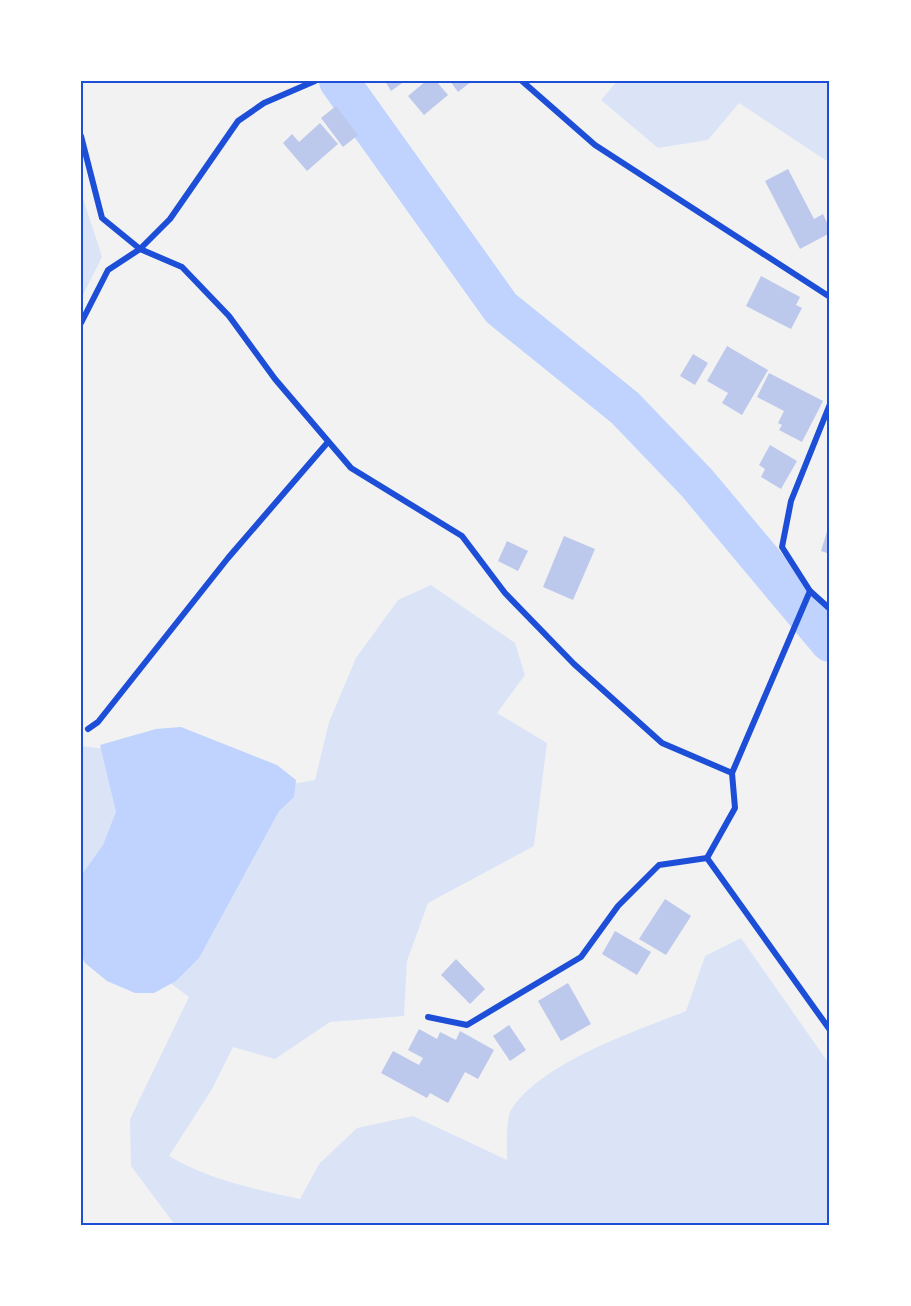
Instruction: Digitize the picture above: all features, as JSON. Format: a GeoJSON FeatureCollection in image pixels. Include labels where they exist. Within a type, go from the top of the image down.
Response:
{"type":"FeatureCollection","features":[{"type":"Feature","properties":{"kind":"street"},"geometry":{"type":"LineString","coordinates":[[81,323],[108,270],[140,249],[170,219],[238,121],[264,103],[315,81]]}},
{"type":"Feature","properties":{"kind":"street"},"geometry":{"type":"LineString","coordinates":[[522,81],[595,145],[830,297]]}},
{"type":"Feature","properties":{"kind":"street"},"geometry":{"type":"LineString","coordinates":[[81,136],[102,218],[140,249],[182,267],[228,316],[275,380],[351,468],[462,536],[505,593],[574,664],[662,743],[732,773]]}},
{"type":"Feature","properties":{"kind":"street"},"geometry":{"type":"LineString","coordinates":[[830,404],[791,501],[782,547],[810,591],[830,609]]}},
{"type":"Feature","properties":{"kind":"street"},"geometry":{"type":"LineString","coordinates":[[88,729],[98,722],[228,558],[328,442]]}},
{"type":"Feature","properties":{"kind":"street"},"geometry":{"type":"LineString","coordinates":[[707,858],[735,808],[732,773],[810,591]]}},
{"type":"Feature","properties":{"kind":"street"},"geometry":{"type":"LineString","coordinates":[[428,1017],[467,1025],[497,1008],[580,957],[618,906],[659,865],[707,858]]}},
{"type":"Feature","properties":{"kind":"street"},"geometry":{"type":"LineString","coordinates":[[707,858],[830,1030]]}},
{"type":"Feature","properties":{"kind":"shaded area"},"geometry":{"type":"Polygon","coordinates":[[[617,81],[830,81],[830,163],[739,103],[708,140],[658,148],[601,100],[617,81]]]}},
{"type":"Feature","properties":{"kind":"shaded area"},"geometry":{"type":"Polygon","coordinates":[[[81,192],[102,257],[81,299],[81,192]]]}},
{"type":"Feature","properties":{"kind":"shaded area"},"geometry":{"type":"Polygon","coordinates":[[[431,585],[515,643],[525,675],[497,713],[547,743],[534,846],[428,903],[407,961],[404,1016],[330,1022],[275,1059],[233,1047],[212,1089],[169,1156],[216,1178],[300,1199],[319,1164],[357,1128],[413,1116],[507,1160],[509,1114],[525,1093],[544,1077],[591,1050],[686,1011],[705,956],[741,938],[830,1065],[830,1225],[175,1225],[131,1166],[130,1119],[189,997],[89,922],[81,933],[81,746],[136,752],[252,791],[315,780],[329,722],[356,658],[398,600],[431,585]]]}},
{"type":"Feature","properties":{"kind":"water"},"geometry":{"type":"Polygon","coordinates":[[[181,727],[277,765],[296,780],[294,797],[279,811],[199,958],[176,981],[154,993],[135,993],[107,981],[85,963],[81,954],[81,876],[103,845],[116,812],[100,745],[156,729],[181,727]]]}},
{"type":"Feature","properties":{"kind":"building"},"geometry":{"type":"Polygon","coordinates":[[[385,81],[405,81],[391,91],[385,81]]]}},
{"type":"Feature","properties":{"kind":"building"},"geometry":{"type":"Polygon","coordinates":[[[426,81],[436,81],[448,95],[424,115],[408,96],[426,81]]]}},
{"type":"Feature","properties":{"kind":"building"},"geometry":{"type":"Polygon","coordinates":[[[450,81],[472,81],[458,92],[450,81]]]}},
{"type":"Feature","properties":{"kind":"building"},"geometry":{"type":"Polygon","coordinates":[[[336,106],[358,135],[343,147],[321,118],[336,106]]]}},
{"type":"Feature","properties":{"kind":"building"},"geometry":{"type":"Polygon","coordinates":[[[320,123],[338,144],[307,171],[283,143],[292,134],[299,142],[320,123]]]}},
{"type":"Feature","properties":{"kind":"building"},"geometry":{"type":"Polygon","coordinates":[[[788,169],[814,219],[823,214],[830,229],[830,233],[800,249],[765,181],[788,169]]]}},
{"type":"Feature","properties":{"kind":"building"},"geometry":{"type":"Polygon","coordinates":[[[761,276],[800,297],[796,305],[802,308],[791,329],[746,306],[761,276]]]}},
{"type":"Feature","properties":{"kind":"building"},"geometry":{"type":"Polygon","coordinates":[[[727,346],[768,370],[742,415],[722,403],[728,393],[707,381],[727,346]]]}},
{"type":"Feature","properties":{"kind":"building"},"geometry":{"type":"Polygon","coordinates":[[[693,354],[708,363],[695,385],[680,376],[693,354]]]}},
{"type":"Feature","properties":{"kind":"building"},"geometry":{"type":"Polygon","coordinates":[[[769,373],[823,401],[802,442],[779,430],[782,425],[778,423],[784,411],[757,397],[769,373]]]}},
{"type":"Feature","properties":{"kind":"building"},"geometry":{"type":"Polygon","coordinates":[[[770,445],[797,461],[781,489],[761,477],[765,469],[759,465],[770,445]]]}},
{"type":"Feature","properties":{"kind":"building"},"geometry":{"type":"Polygon","coordinates":[[[830,525],[830,554],[821,551],[830,525]]]}},
{"type":"Feature","properties":{"kind":"building"},"geometry":{"type":"Polygon","coordinates":[[[564,536],[595,549],[573,600],[543,587],[564,536]]]}},
{"type":"Feature","properties":{"kind":"building"},"geometry":{"type":"Polygon","coordinates":[[[507,541],[528,551],[518,571],[498,561],[507,541]]]}},
{"type":"Feature","properties":{"kind":"building"},"geometry":{"type":"Polygon","coordinates":[[[665,899],[691,916],[666,955],[639,939],[665,899]]]}},
{"type":"Feature","properties":{"kind":"building"},"geometry":{"type":"Polygon","coordinates":[[[615,931],[651,952],[637,975],[602,954],[615,931]]]}},
{"type":"Feature","properties":{"kind":"building"},"geometry":{"type":"Polygon","coordinates":[[[456,959],[485,989],[470,1004],[441,975],[456,959]]]}},
{"type":"Feature","properties":{"kind":"building"},"geometry":{"type":"Polygon","coordinates":[[[568,983],[591,1024],[561,1041],[538,1001],[568,983]]]}},
{"type":"Feature","properties":{"kind":"building"},"geometry":{"type":"Polygon","coordinates":[[[509,1025],[526,1050],[510,1061],[493,1036],[509,1025]]]}},
{"type":"Feature","properties":{"kind":"building"},"geometry":{"type":"Polygon","coordinates":[[[419,1029],[437,1039],[440,1032],[456,1040],[460,1031],[494,1050],[478,1079],[465,1072],[448,1103],[430,1093],[427,1098],[381,1073],[393,1051],[419,1065],[423,1058],[408,1050],[419,1029]]]}},
{"type":"Feature","properties":{"kind":"waterway"},"geometry":{"type":"LineString","coordinates":[[339,81],[501,308],[625,408],[697,483],[830,642]]}}]}
